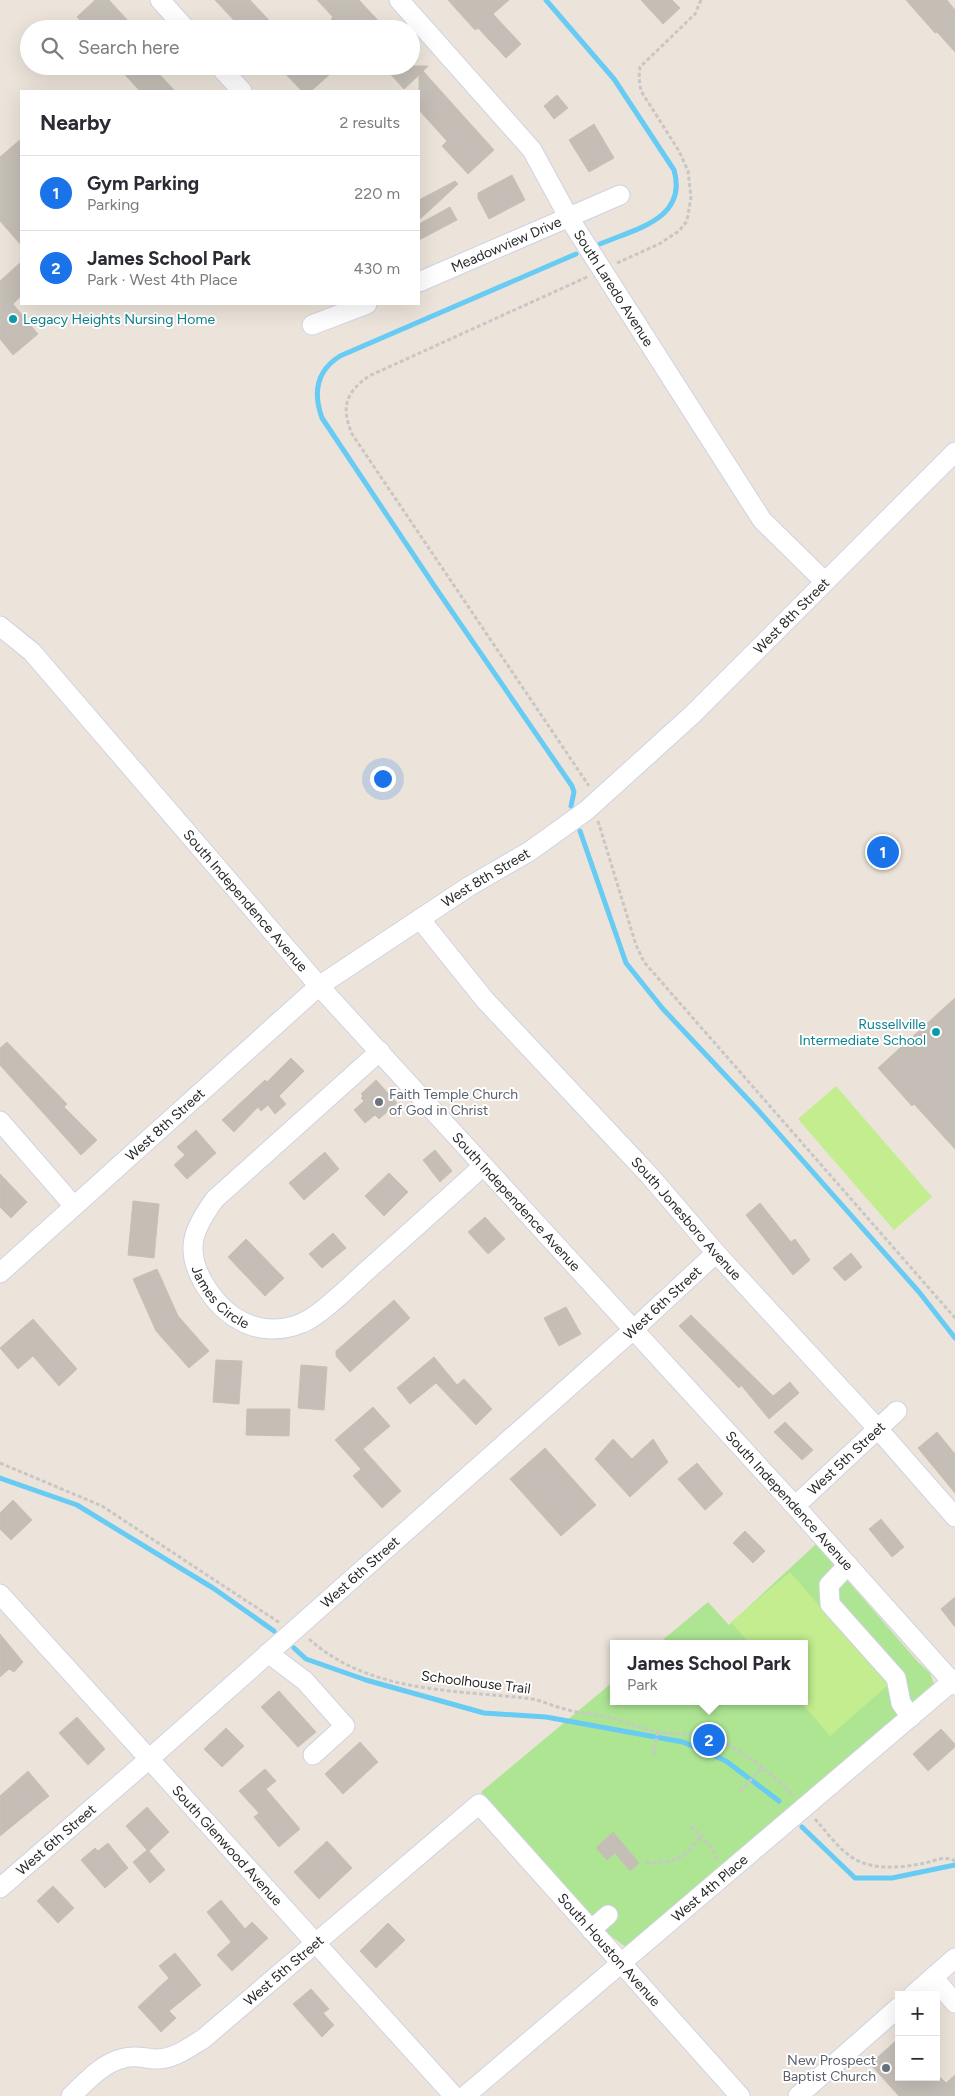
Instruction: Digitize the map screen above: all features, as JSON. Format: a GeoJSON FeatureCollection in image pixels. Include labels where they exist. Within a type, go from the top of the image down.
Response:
{"type":"FeatureCollection","features":[{"type":"Feature","properties":{"kind":"street"},"geometry":{"type":"LineString","coordinates":[[160,0],[178,20]]}},
{"type":"Feature","properties":{"kind":"street","name":"South Laredo Avenue"},"geometry":{"type":"LineString","coordinates":[[399,0],[417,20]]}},
{"type":"Feature","properties":{"kind":"street","name":"South Laredo Avenue"},"geometry":{"type":"LineString","coordinates":[[420,24],[532,150],[569,218],[762,520],[824,581]]}},
{"type":"Feature","properties":{"kind":"street"},"geometry":{"type":"LineString","coordinates":[[227,75],[241,90]]}},
{"type":"Feature","properties":{"kind":"street","name":"Meadowview Drive"},"geometry":{"type":"LineString","coordinates":[[420,282],[620,195]]}},
{"type":"Feature","properties":{"kind":"street"},"geometry":{"type":"LineString","coordinates":[[312,325],[364,305]]}},
{"type":"Feature","properties":{"kind":"street","name":"West 8th Street"},"geometry":{"type":"LineString","coordinates":[[0,1273],[73,1205],[319,986],[468,887],[530,851],[593,804],[693,714],[952,455]]}},
{"type":"Feature","properties":{"kind":"street","name":"South Independence Avenue"},"geometry":{"type":"LineString","coordinates":[[0,626],[32,652],[319,986],[380,1050],[483,1166],[954,1682]]}},
{"type":"Feature","properties":{"kind":"street","name":"South Jonesboro Avenue"},"geometry":{"type":"LineString","coordinates":[[420,919],[485,1000],[643,1168],[716,1253],[878,1429],[955,1517]]}},
{"type":"Feature","properties":{"kind":"street","name":"James Circle"},"geometry":{"type":"LineString","coordinates":[[380,1050],[215,1199],[202,1218],[194,1232],[193,1258],[204,1282],[218,1304],[240,1322],[261,1329],[280,1328],[303,1323],[336,1298],[483,1166]]}},
{"type":"Feature","properties":{"kind":"street"},"geometry":{"type":"LineString","coordinates":[[0,1121],[73,1205]]}},
{"type":"Feature","properties":{"kind":"street","name":"West 6th Street"},"geometry":{"type":"LineString","coordinates":[[0,1888],[148,1760],[633,1330],[716,1253]]}},
{"type":"Feature","properties":{"kind":"street","name":"West 5th Street"},"geometry":{"type":"LineString","coordinates":[[795,1506],[897,1412]]}},
{"type":"Feature","properties":{"kind":"street"},"geometry":{"type":"LineString","coordinates":[[848,1565],[829,1585],[830,1604],[896,1678],[901,1703],[911,1716]]}},
{"type":"Feature","properties":{"kind":"street","name":"South Glenwood Avenue"},"geometry":{"type":"LineString","coordinates":[[1,1596],[454,2096]]}},
{"type":"Feature","properties":{"kind":"street"},"geometry":{"type":"LineString","coordinates":[[268,1653],[305,1682],[345,1726],[313,1755]]}},
{"type":"Feature","properties":{"kind":"street","name":"West 4th Place"},"geometry":{"type":"LineString","coordinates":[[465,2096],[911,1716],[954,1682]]}},
{"type":"Feature","properties":{"kind":"street","name":"West 5th Street"},"geometry":{"type":"LineString","coordinates":[[71,2096],[102,2068],[123,2058],[140,2057],[156,2059],[176,2056],[203,2039],[478,1804]]}},
{"type":"Feature","properties":{"kind":"street","name":"South Houston Avenue"},"geometry":{"type":"LineString","coordinates":[[478,1804],[740,2096]]}},
{"type":"Feature","properties":{"kind":"street"},"geometry":{"type":"LineString","coordinates":[[591,1930],[608,1914]]}},
{"type":"Feature","properties":{"kind":"street"},"geometry":{"type":"LineString","coordinates":[[917,1991],[955,1958]]}},
{"type":"Feature","properties":{"kind":"street"},"geometry":{"type":"LineString","coordinates":[[933,1977],[955,2003]]}},
{"type":"Feature","properties":{"kind":"street"},"geometry":{"type":"LineString","coordinates":[[798,2096],[895,2011]]}},
{"type":"Feature","properties":{"kind":"path"},"geometry":{"type":"LineString","coordinates":[[701,0],[695,14],[640,68],[639,78],[641,91],[679,151],[688,171],[692,197],[687,221],[679,231],[658,244],[369,376],[354,387],[348,400],[346,412],[352,434],[588,784],[606,852],[636,945],[644,962],[955,1318]]}},
{"type":"Feature","properties":{"kind":"path","name":"Schoolhouse Trail"},"geometry":{"type":"LineString","coordinates":[[0,1463],[102,1506],[293,1631],[306,1637],[323,1652],[356,1670],[404,1684],[464,1694],[534,1699],[568,1710],[602,1716],[658,1732],[692,1734],[714,1738],[745,1756],[780,1783],[843,1850],[860,1861],[882,1866],[924,1863],[946,1858],[955,1860]]}},
{"type":"Feature","properties":{"kind":"path"},"geometry":{"type":"LineString","coordinates":[[653,1755],[658,1732]]}},
{"type":"Feature","properties":{"kind":"path"},"geometry":{"type":"LineString","coordinates":[[740,1791],[762,1768]]}},
{"type":"Feature","properties":{"kind":"path"},"geometry":{"type":"LineString","coordinates":[[691,1826],[711,1847],[717,1860]]}},
{"type":"Feature","properties":{"kind":"path"},"geometry":{"type":"LineString","coordinates":[[646,1862],[670,1862],[686,1854],[702,1836]]}},
{"type":"Feature","properties":{"kind":"green space"},"geometry":{"type":"Polygon","coordinates":[[[836,1086],[932,1197],[894,1230],[798,1119],[836,1086]]]}},
{"type":"Feature","properties":{"kind":"green space"},"geometry":{"type":"Polygon","coordinates":[[[816,1544],[918,1662],[930,1673],[935,1687],[639,1940],[624,1946],[606,1932],[481,1792],[610,1684],[610,1705],[808,1705],[808,1640],[663,1640],[708,1602],[729,1625],[816,1544]]]}},
{"type":"Feature","properties":{"kind":"green space"},"geometry":{"type":"Polygon","coordinates":[[[790,1572],[888,1685],[830,1736],[803,1705],[808,1705],[808,1640],[747,1640],[731,1622],[790,1572]]]}},
{"type":"Feature","properties":{"kind":"building"},"geometry":{"type":"Polygon","coordinates":[[[95,0],[109,0],[127,20],[80,20],[77,17],[95,0]]]}},
{"type":"Feature","properties":{"kind":"building"},"geometry":{"type":"Polygon","coordinates":[[[215,0],[250,0],[269,20],[234,20],[215,0]]]}},
{"type":"Feature","properties":{"kind":"building"},"geometry":{"type":"Polygon","coordinates":[[[317,0],[359,0],[378,20],[332,20],[333,17],[317,0]]]}},
{"type":"Feature","properties":{"kind":"building"},"geometry":{"type":"Polygon","coordinates":[[[448,0],[509,0],[493,14],[521,44],[506,58],[478,28],[475,30],[448,0]]]}},
{"type":"Feature","properties":{"kind":"building"},"geometry":{"type":"Polygon","coordinates":[[[641,0],[672,0],[680,8],[663,24],[641,0]]]}},
{"type":"Feature","properties":{"kind":"building"},"geometry":{"type":"Polygon","coordinates":[[[906,0],[947,0],[955,10],[955,52],[937,32],[935,33],[906,0]]]}},
{"type":"Feature","properties":{"kind":"building"},"geometry":{"type":"Polygon","coordinates":[[[420,66],[428,66],[423,71],[494,150],[468,174],[442,146],[447,141],[420,111],[420,66]]]}},
{"type":"Feature","properties":{"kind":"building"},"geometry":{"type":"Polygon","coordinates":[[[125,75],[160,75],[174,90],[139,90],[125,75]]]}},
{"type":"Feature","properties":{"kind":"building"},"geometry":{"type":"Polygon","coordinates":[[[287,75],[329,75],[312,90],[301,90],[287,75]]]}},
{"type":"Feature","properties":{"kind":"building"},"geometry":{"type":"Polygon","coordinates":[[[391,75],[419,75],[404,89],[391,75]]]}},
{"type":"Feature","properties":{"kind":"building"},"geometry":{"type":"Polygon","coordinates":[[[557,95],[568,108],[554,119],[544,106],[557,95]]]}},
{"type":"Feature","properties":{"kind":"building"},"geometry":{"type":"Polygon","coordinates":[[[594,124],[614,158],[589,172],[569,140],[594,124]]]}},
{"type":"Feature","properties":{"kind":"building"},"geometry":{"type":"Polygon","coordinates":[[[20,140],[20,244],[0,221],[0,157],[20,140]]]}},
{"type":"Feature","properties":{"kind":"building"},"geometry":{"type":"Polygon","coordinates":[[[512,175],[525,200],[489,219],[478,198],[478,193],[512,175]]]}},
{"type":"Feature","properties":{"kind":"building"},"geometry":{"type":"Polygon","coordinates":[[[455,181],[458,184],[420,219],[420,199],[455,181]]]}},
{"type":"Feature","properties":{"kind":"building"},"geometry":{"type":"Polygon","coordinates":[[[450,207],[457,220],[420,239],[420,223],[450,207]]]}},
{"type":"Feature","properties":{"kind":"building","name":"Legacy Heights Nursing Home"},"geometry":{"type":"Polygon","coordinates":[[[20,263],[20,297],[13,304],[38,334],[13,355],[0,339],[0,281],[20,263]]]}},
{"type":"Feature","properties":{"kind":"building","name":"Russellville Intermediate School"},"geometry":{"type":"Polygon","coordinates":[[[955,998],[955,1149],[914,1104],[912,1106],[878,1068],[955,998]]]}},
{"type":"Feature","properties":{"kind":"building"},"geometry":{"type":"Polygon","coordinates":[[[7,1042],[67,1104],[64,1107],[97,1140],[81,1155],[0,1065],[0,1048],[7,1042]]]}},
{"type":"Feature","properties":{"kind":"building"},"geometry":{"type":"Polygon","coordinates":[[[291,1058],[304,1071],[279,1096],[286,1104],[275,1114],[268,1105],[261,1111],[258,1107],[234,1132],[222,1120],[265,1080],[267,1082],[291,1058]]]}},
{"type":"Feature","properties":{"kind":"building","name":"Faith Temple Church of God in Christ"},"geometry":{"type":"Polygon","coordinates":[[[376,1080],[397,1103],[379,1119],[375,1115],[365,1123],[354,1110],[364,1101],[361,1098],[363,1096],[361,1094],[376,1080]]]}},
{"type":"Feature","properties":{"kind":"building"},"geometry":{"type":"Polygon","coordinates":[[[196,1130],[216,1153],[187,1179],[174,1165],[185,1155],[177,1147],[196,1130]]]}},
{"type":"Feature","properties":{"kind":"building"},"geometry":{"type":"Polygon","coordinates":[[[435,1150],[452,1171],[440,1182],[423,1160],[435,1150]]]}},
{"type":"Feature","properties":{"kind":"building"},"geometry":{"type":"Polygon","coordinates":[[[325,1152],[339,1169],[304,1200],[289,1183],[325,1152]]]}},
{"type":"Feature","properties":{"kind":"building"},"geometry":{"type":"Polygon","coordinates":[[[389,1173],[408,1192],[384,1216],[365,1196],[389,1173]]]}},
{"type":"Feature","properties":{"kind":"building"},"geometry":{"type":"Polygon","coordinates":[[[0,1174],[27,1202],[11,1218],[0,1207],[0,1174]]]}},
{"type":"Feature","properties":{"kind":"building"},"geometry":{"type":"Polygon","coordinates":[[[133,1201],[159,1204],[154,1258],[128,1255],[133,1201]]]}},
{"type":"Feature","properties":{"kind":"building"},"geometry":{"type":"Polygon","coordinates":[[[760,1203],[791,1242],[795,1239],[810,1260],[793,1275],[746,1215],[760,1203]]]}},
{"type":"Feature","properties":{"kind":"building"},"geometry":{"type":"Polygon","coordinates":[[[485,1217],[505,1239],[488,1254],[468,1232],[485,1217]]]}},
{"type":"Feature","properties":{"kind":"building"},"geometry":{"type":"Polygon","coordinates":[[[333,1233],[346,1248],[322,1268],[309,1254],[333,1233]]]}},
{"type":"Feature","properties":{"kind":"building"},"geometry":{"type":"Polygon","coordinates":[[[246,1239],[284,1278],[265,1296],[228,1257],[246,1239]]]}},
{"type":"Feature","properties":{"kind":"building"},"geometry":{"type":"Polygon","coordinates":[[[851,1253],[862,1267],[845,1281],[833,1268],[851,1253]]]}},
{"type":"Feature","properties":{"kind":"building"},"geometry":{"type":"Polygon","coordinates":[[[157,1269],[178,1316],[209,1351],[189,1368],[156,1331],[133,1279],[157,1269]]]}},
{"type":"Feature","properties":{"kind":"building"},"geometry":{"type":"Polygon","coordinates":[[[394,1300],[410,1318],[350,1372],[336,1356],[336,1351],[394,1300]]]}},
{"type":"Feature","properties":{"kind":"building"},"geometry":{"type":"Polygon","coordinates":[[[566,1307],[581,1334],[559,1346],[544,1318],[566,1307]]]}},
{"type":"Feature","properties":{"kind":"building"},"geometry":{"type":"Polygon","coordinates":[[[691,1315],[773,1396],[790,1382],[799,1393],[769,1419],[741,1385],[739,1388],[679,1326],[691,1315]]]}},
{"type":"Feature","properties":{"kind":"building"},"geometry":{"type":"Polygon","coordinates":[[[33,1319],[77,1369],[59,1386],[33,1356],[18,1369],[0,1348],[33,1319]]]}},
{"type":"Feature","properties":{"kind":"building"},"geometry":{"type":"Polygon","coordinates":[[[434,1357],[457,1385],[464,1379],[492,1409],[476,1425],[436,1383],[410,1404],[397,1388],[434,1357]]]}},
{"type":"Feature","properties":{"kind":"building"},"geometry":{"type":"Polygon","coordinates":[[[216,1360],[242,1361],[239,1404],[213,1402],[216,1360]]]}},
{"type":"Feature","properties":{"kind":"building"},"geometry":{"type":"Polygon","coordinates":[[[301,1365],[327,1367],[324,1410],[298,1408],[301,1365]]]}},
{"type":"Feature","properties":{"kind":"building"},"geometry":{"type":"Polygon","coordinates":[[[373,1407],[390,1426],[363,1449],[401,1491],[382,1508],[353,1476],[361,1469],[335,1440],[373,1407]]]}},
{"type":"Feature","properties":{"kind":"building"},"geometry":{"type":"Polygon","coordinates":[[[247,1409],[290,1409],[289,1436],[246,1435],[247,1409]]]}},
{"type":"Feature","properties":{"kind":"building"},"geometry":{"type":"Polygon","coordinates":[[[785,1422],[813,1450],[802,1460],[774,1432],[785,1422]]]}},
{"type":"Feature","properties":{"kind":"building"},"geometry":{"type":"Polygon","coordinates":[[[937,1432],[955,1454],[955,1493],[918,1448],[937,1432]]]}},
{"type":"Feature","properties":{"kind":"building"},"geometry":{"type":"Polygon","coordinates":[[[613,1439],[632,1459],[653,1439],[668,1462],[630,1497],[595,1459],[613,1439]]]}},
{"type":"Feature","properties":{"kind":"building"},"geometry":{"type":"Polygon","coordinates":[[[545,1448],[596,1505],[561,1536],[510,1479],[545,1448]]]}},
{"type":"Feature","properties":{"kind":"building"},"geometry":{"type":"Polygon","coordinates":[[[697,1463],[723,1494],[705,1510],[678,1479],[697,1463]]]}},
{"type":"Feature","properties":{"kind":"building"},"geometry":{"type":"Polygon","coordinates":[[[13,1500],[32,1520],[11,1540],[0,1529],[0,1513],[13,1500]]]}},
{"type":"Feature","properties":{"kind":"building"},"geometry":{"type":"Polygon","coordinates":[[[881,1519],[904,1547],[892,1557],[869,1529],[881,1519]]]}},
{"type":"Feature","properties":{"kind":"building"},"geometry":{"type":"Polygon","coordinates":[[[745,1531],[765,1551],[753,1563],[733,1543],[745,1531]]]}},
{"type":"Feature","properties":{"kind":"building"},"geometry":{"type":"Polygon","coordinates":[[[955,1597],[955,1627],[941,1609],[955,1597]]]}},
{"type":"Feature","properties":{"kind":"building"},"geometry":{"type":"Polygon","coordinates":[[[0,1634],[23,1662],[14,1672],[9,1669],[0,1677],[0,1634]]]}},
{"type":"Feature","properties":{"kind":"building"},"geometry":{"type":"Polygon","coordinates":[[[279,1691],[316,1732],[298,1747],[261,1707],[279,1691]]]}},
{"type":"Feature","properties":{"kind":"building"},"geometry":{"type":"Polygon","coordinates":[[[77,1717],[105,1749],[88,1765],[59,1733],[77,1717]]]}},
{"type":"Feature","properties":{"kind":"building"},"geometry":{"type":"Polygon","coordinates":[[[226,1728],[244,1746],[222,1767],[204,1749],[226,1728]]]}},
{"type":"Feature","properties":{"kind":"building"},"geometry":{"type":"Polygon","coordinates":[[[941,1729],[955,1744],[955,1747],[928,1771],[913,1754],[941,1729]]]}},
{"type":"Feature","properties":{"kind":"building"},"geometry":{"type":"Polygon","coordinates":[[[360,1742],[378,1762],[343,1794],[325,1774],[360,1742]]]}},
{"type":"Feature","properties":{"kind":"building"},"geometry":{"type":"Polygon","coordinates":[[[265,1769],[276,1781],[266,1789],[300,1829],[279,1847],[254,1817],[259,1813],[239,1791],[265,1769]]]}},
{"type":"Feature","properties":{"kind":"building"},"geometry":{"type":"Polygon","coordinates":[[[28,1771],[49,1796],[0,1836],[0,1796],[28,1771]]]}},
{"type":"Feature","properties":{"kind":"building"},"geometry":{"type":"Polygon","coordinates":[[[147,1807],[169,1832],[149,1851],[165,1870],[150,1883],[133,1862],[147,1850],[126,1826],[147,1807]]]}},
{"type":"Feature","properties":{"kind":"building"},"geometry":{"type":"Polygon","coordinates":[[[613,1832],[639,1863],[630,1871],[615,1853],[607,1860],[596,1848],[613,1832]]]}},
{"type":"Feature","properties":{"kind":"building"},"geometry":{"type":"Polygon","coordinates":[[[327,1841],[352,1868],[319,1899],[294,1872],[327,1841]]]}},
{"type":"Feature","properties":{"kind":"building"},"geometry":{"type":"Polygon","coordinates":[[[108,1843],[128,1868],[105,1888],[81,1860],[95,1848],[98,1851],[108,1843]]]}},
{"type":"Feature","properties":{"kind":"building"},"geometry":{"type":"Polygon","coordinates":[[[53,1886],[74,1908],[58,1923],[37,1901],[53,1886]]]}},
{"type":"Feature","properties":{"kind":"building"},"geometry":{"type":"Polygon","coordinates":[[[221,1900],[245,1929],[252,1922],[268,1938],[232,1971],[217,1955],[231,1942],[207,1912],[221,1900]]]}},
{"type":"Feature","properties":{"kind":"building"},"geometry":{"type":"Polygon","coordinates":[[[388,1923],[405,1940],[376,1968],[360,1951],[388,1923]]]}},
{"type":"Feature","properties":{"kind":"building"},"geometry":{"type":"Polygon","coordinates":[[[175,1953],[201,1985],[169,2011],[176,2018],[161,2032],[138,2007],[169,1978],[159,1966],[175,1953]]]}},
{"type":"Feature","properties":{"kind":"building"},"geometry":{"type":"Polygon","coordinates":[[[311,1989],[329,2009],[323,2013],[334,2025],[322,2037],[293,2004],[311,1989]]]}},
{"type":"Feature","properties":{"kind":"building","name":"New Prospect Baptist Church"},"geometry":{"type":"Polygon","coordinates":[[[895,2042],[895,2081],[940,2081],[940,2077],[946,2083],[955,2075],[955,2096],[899,2096],[870,2064],[895,2042]]]}},
{"type":"Feature","properties":{"kind":"waterway"},"geometry":{"type":"LineString","coordinates":[[546,0],[614,79],[674,170],[676,187],[673,200],[666,211],[642,227],[600,244]]}},
{"type":"Feature","properties":{"kind":"waterway"},"geometry":{"type":"LineString","coordinates":[[571,806],[574,792],[572,786],[322,418],[317,391],[321,376],[326,368],[340,356],[576,254]]}},
{"type":"Feature","properties":{"kind":"waterway"},"geometry":{"type":"LineString","coordinates":[[580,831],[626,963],[663,1009],[757,1109],[919,1292],[955,1338]]}},
{"type":"Feature","properties":{"kind":"waterway"},"geometry":{"type":"LineString","coordinates":[[0,1478],[77,1505],[213,1588],[274,1631]]}},
{"type":"Feature","properties":{"kind":"waterway"},"geometry":{"type":"LineString","coordinates":[[294,1648],[306,1659],[366,1680],[484,1713],[546,1717],[683,1742],[726,1761],[779,1801]]}},
{"type":"Feature","properties":{"kind":"waterway"},"geometry":{"type":"LineString","coordinates":[[802,1827],[855,1878],[892,1878],[955,1865]]}},
{"type":"Feature","properties":{"kind":"place","name":"Legacy Heights Nursing Home"},"geometry":{"type":"Point","coordinates":[13,319]}},
{"type":"Feature","properties":{"kind":"place","name":"Gym Parking"},"geometry":{"type":"Point","coordinates":[883,852]}},
{"type":"Feature","properties":{"kind":"place","name":"Russellville Intermediate School"},"geometry":{"type":"Point","coordinates":[936,1032]}},
{"type":"Feature","properties":{"kind":"place","name":"Faith Temple Church of God in Christ"},"geometry":{"type":"Point","coordinates":[379,1102]}},
{"type":"Feature","properties":{"kind":"place","name":"James School Park"},"geometry":{"type":"Point","coordinates":[709,1740]}},
{"type":"Feature","properties":{"kind":"place","name":"New Prospect Baptist Church"},"geometry":{"type":"Point","coordinates":[886,2068]}}]}
